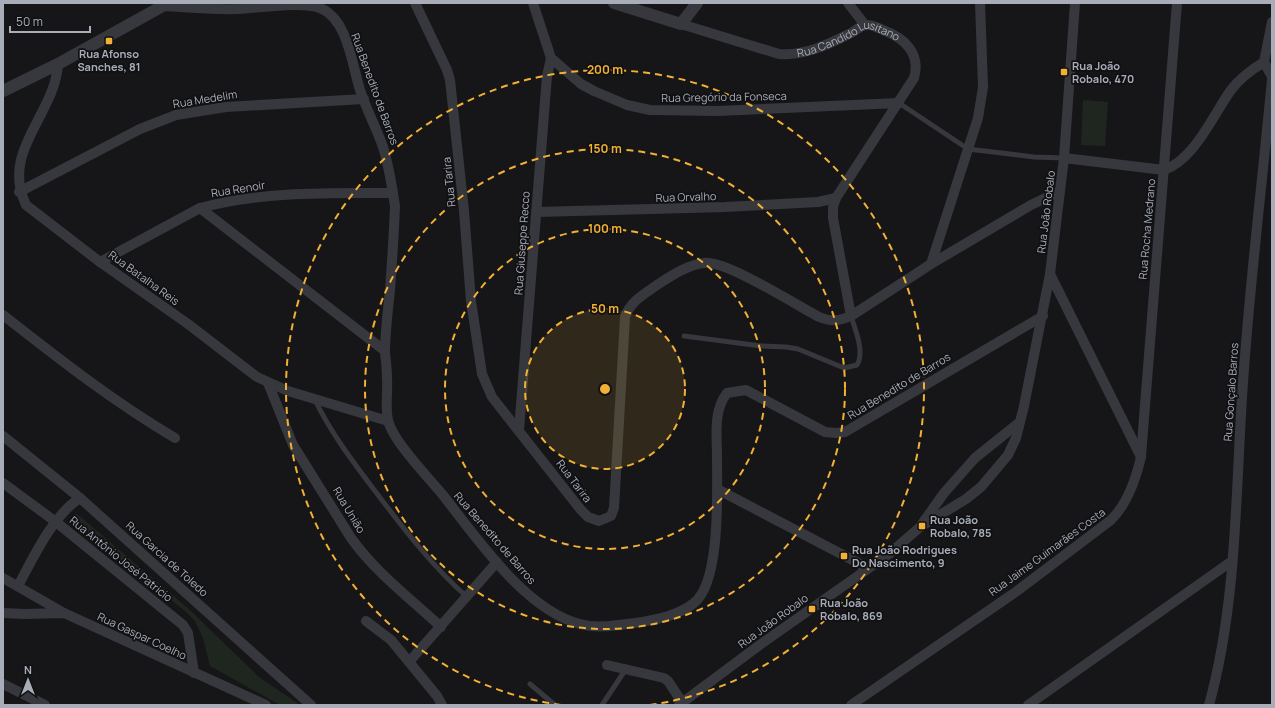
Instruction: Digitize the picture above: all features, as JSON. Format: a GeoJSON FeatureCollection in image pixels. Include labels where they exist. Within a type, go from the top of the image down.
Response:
{"type":"FeatureCollection","features":[{"type":"Feature","properties":{"kind":"street","name":"Rua Tarira"},"geometry":{"type":"LineString","coordinates":[[414,3],[442,58],[450,80],[464,211],[471,301],[479,360],[486,386],[492,397],[588,517],[599,521],[611,516],[614,508],[625,317],[631,305],[678,272],[691,266],[713,263],[751,280],[819,317],[831,321],[851,316],[931,264],[1031,205],[1060,191]]}},
{"type":"Feature","properties":{"kind":"street"},"geometry":{"type":"LineString","coordinates":[[533,3],[551,58]]}},
{"type":"Feature","properties":{"kind":"street","name":"Rua Candido Lusitano"},"geometry":{"type":"LineString","coordinates":[[614,3],[779,54],[790,55],[805,52],[837,40],[865,25],[902,38],[913,52],[916,62],[916,74],[899,104],[836,198],[833,207],[833,218],[851,316]]}},
{"type":"Feature","properties":{"kind":"street"},"geometry":{"type":"LineString","coordinates":[[681,24],[697,3]]}},
{"type":"Feature","properties":{"kind":"street"},"geometry":{"type":"LineString","coordinates":[[848,3],[865,25]]}},
{"type":"Feature","properties":{"kind":"street"},"geometry":{"type":"LineString","coordinates":[[931,264],[978,118],[983,87],[980,3]]}},
{"type":"Feature","properties":{"kind":"street","name":"Rua João Robalo"},"geometry":{"type":"LineString","coordinates":[[682,704],[889,554],[920,527],[966,499],[985,482],[1008,455],[1013,446],[1020,422],[1043,316],[1050,274],[1064,158],[1075,3]]}},
{"type":"Feature","properties":{"kind":"street","name":"Rua Rocha Medrano"},"geometry":{"type":"LineString","coordinates":[[1141,457],[1177,3]]}},
{"type":"Feature","properties":{"kind":"street"},"geometry":{"type":"LineString","coordinates":[[3,91],[58,64],[165,4]]}},
{"type":"Feature","properties":{"kind":"street","name":"Rua Benedito de Barros"},"geometry":{"type":"LineString","coordinates":[[165,4],[238,9],[310,5],[327,11],[336,21],[349,46],[364,98],[383,146],[390,169],[395,206],[385,351],[388,421],[396,437],[497,562],[532,599],[555,615],[581,625],[600,627],[663,618],[677,613],[695,603],[708,584],[713,560],[717,489],[717,416],[722,400],[727,393],[746,390],[825,432],[845,432],[1043,316]]}},
{"type":"Feature","properties":{"kind":"street"},"geometry":{"type":"LineString","coordinates":[[1064,158],[1164,170],[1180,162],[1203,133],[1232,89],[1246,74],[1264,62],[1272,22]]}},
{"type":"Feature","properties":{"kind":"street","name":"Rua Giuseppe Recco"},"geometry":{"type":"LineString","coordinates":[[519,430],[547,76],[551,58]]}},
{"type":"Feature","properties":{"kind":"street","name":"Rua Gregório da Fonseca"},"geometry":{"type":"LineString","coordinates":[[551,58],[581,84],[594,91],[627,105],[650,110],[718,111],[899,104]]}},
{"type":"Feature","properties":{"kind":"street","name":"Rua Gonçalo Barros"},"geometry":{"type":"LineString","coordinates":[[1209,705],[1219,668],[1223,644],[1232,562],[1244,369],[1272,78],[1264,62]]}},
{"type":"Feature","properties":{"kind":"street"},"geometry":{"type":"LineString","coordinates":[[19,192],[18,168],[27,141],[53,88],[57,75],[58,64]]}},
{"type":"Feature","properties":{"kind":"street","name":"Rua Medelim"},"geometry":{"type":"LineString","coordinates":[[19,192],[140,129],[176,115],[226,107],[364,98]]}},
{"type":"Feature","properties":{"kind":"street","name":"Rua Batalha Reis"},"geometry":{"type":"LineString","coordinates":[[19,192],[26,205],[34,212],[100,262],[188,324],[242,367],[268,383],[315,400],[388,421]]}},
{"type":"Feature","properties":{"kind":"street","name":"Rua Renoir"},"geometry":{"type":"LineString","coordinates":[[100,262],[200,208],[264,196],[393,193]]}},
{"type":"Feature","properties":{"kind":"street","name":"Rua Orvalho"},"geometry":{"type":"LineString","coordinates":[[537,212],[725,207],[818,202],[836,198]]}},
{"type":"Feature","properties":{"kind":"street"},"geometry":{"type":"LineString","coordinates":[[200,208],[385,351]]}},
{"type":"Feature","properties":{"kind":"street"},"geometry":{"type":"LineString","coordinates":[[1050,274],[1141,457]]}},
{"type":"Feature","properties":{"kind":"street"},"geometry":{"type":"LineString","coordinates":[[3,315],[71,368],[140,417],[175,438]]}},
{"type":"Feature","properties":{"kind":"street","name":"Rua União"},"geometry":{"type":"LineString","coordinates":[[268,383],[294,445],[354,542],[388,579],[441,627]]}},
{"type":"Feature","properties":{"kind":"street","name":"Rua João Robalo"},"geometry":{"type":"LineString","coordinates":[[920,527],[944,493],[975,458],[1020,422]]}},
{"type":"Feature","properties":{"kind":"street","name":"Rua Garcia de Toledo"},"geometry":{"type":"LineString","coordinates":[[3,436],[80,498],[311,705]]}},
{"type":"Feature","properties":{"kind":"street","name":"Rua Jaime Guimarães Costa"},"geometry":{"type":"LineString","coordinates":[[851,705],[1017,591],[1111,520],[1116,515],[1137,476],[1141,457]]}},
{"type":"Feature","properties":{"kind":"street","name":"Rua Antônio José Patricio"},"geometry":{"type":"LineString","coordinates":[[3,483],[56,522],[183,625],[188,634],[194,673]]}},
{"type":"Feature","properties":{"kind":"street"},"geometry":{"type":"LineString","coordinates":[[717,489],[868,568]]}},
{"type":"Feature","properties":{"kind":"street"},"geometry":{"type":"LineString","coordinates":[[18,586],[56,522],[74,502],[80,498]]}},
{"type":"Feature","properties":{"kind":"street"},"geometry":{"type":"LineString","coordinates":[[409,662],[497,562]]}},
{"type":"Feature","properties":{"kind":"street"},"geometry":{"type":"LineString","coordinates":[[1028,705],[1232,562]]}},
{"type":"Feature","properties":{"kind":"street"},"geometry":{"type":"LineString","coordinates":[[3,578],[64,613]]}},
{"type":"Feature","properties":{"kind":"street","name":"Rua Gaspar Coelho"},"geometry":{"type":"LineString","coordinates":[[3,613],[64,613],[266,705]]}},
{"type":"Feature","properties":{"kind":"street"},"geometry":{"type":"LineString","coordinates":[[366,621],[391,640],[437,696],[442,705]]}},
{"type":"Feature","properties":{"kind":"street"},"geometry":{"type":"LineString","coordinates":[[608,666],[664,678],[668,681],[682,704]]}},
{"type":"Feature","properties":{"kind":"street"},"geometry":{"type":"LineString","coordinates":[[3,684],[45,705]]}},
{"type":"Feature","properties":{"kind":"lane"},"geometry":{"type":"LineString","coordinates":[[899,104],[968,149],[1034,157],[1064,158]]}},
{"type":"Feature","properties":{"kind":"lane"},"geometry":{"type":"LineString","coordinates":[[684,336],[792,348],[831,364],[850,368],[857,365],[859,360],[859,346],[851,316]]}},
{"type":"Feature","properties":{"kind":"lane"},"geometry":{"type":"LineString","coordinates":[[315,400],[342,448],[399,523],[456,587],[467,597]]}},
{"type":"Feature","properties":{"kind":"lane"},"geometry":{"type":"LineString","coordinates":[[602,705],[626,669]]}},
{"type":"Feature","properties":{"kind":"lane"},"geometry":{"type":"LineString","coordinates":[[530,684],[555,705]]}},
{"type":"Feature","properties":{"kind":"shaded area"},"geometry":{"type":"Polygon","coordinates":[[[1083,100],[1108,102],[1105,146],[1081,145],[1083,100]]]}},
{"type":"Feature","properties":{"kind":"shaded area"},"geometry":{"type":"Polygon","coordinates":[[[76,513],[191,611],[259,677],[300,705],[280,705],[210,666],[203,638],[195,621],[186,612],[70,519],[76,513]]]}},
{"type":"Feature","properties":{"kind":"place","name":"Rua Afonso Sanches, 81"},"geometry":{"type":"Point","coordinates":[109,41]}},
{"type":"Feature","properties":{"kind":"place","name":"Rua João Robalo, 470"},"geometry":{"type":"Point","coordinates":[1064,72]}},
{"type":"Feature","properties":{"kind":"place","name":"Rua João Robalo, 785"},"geometry":{"type":"Point","coordinates":[922,526]}},
{"type":"Feature","properties":{"kind":"place","name":"Rua João Rodrigues Do Nascimento, 9"},"geometry":{"type":"Point","coordinates":[844,556]}},
{"type":"Feature","properties":{"kind":"place","name":"Rua João Robalo, 869"},"geometry":{"type":"Point","coordinates":[812,609]}}]}
